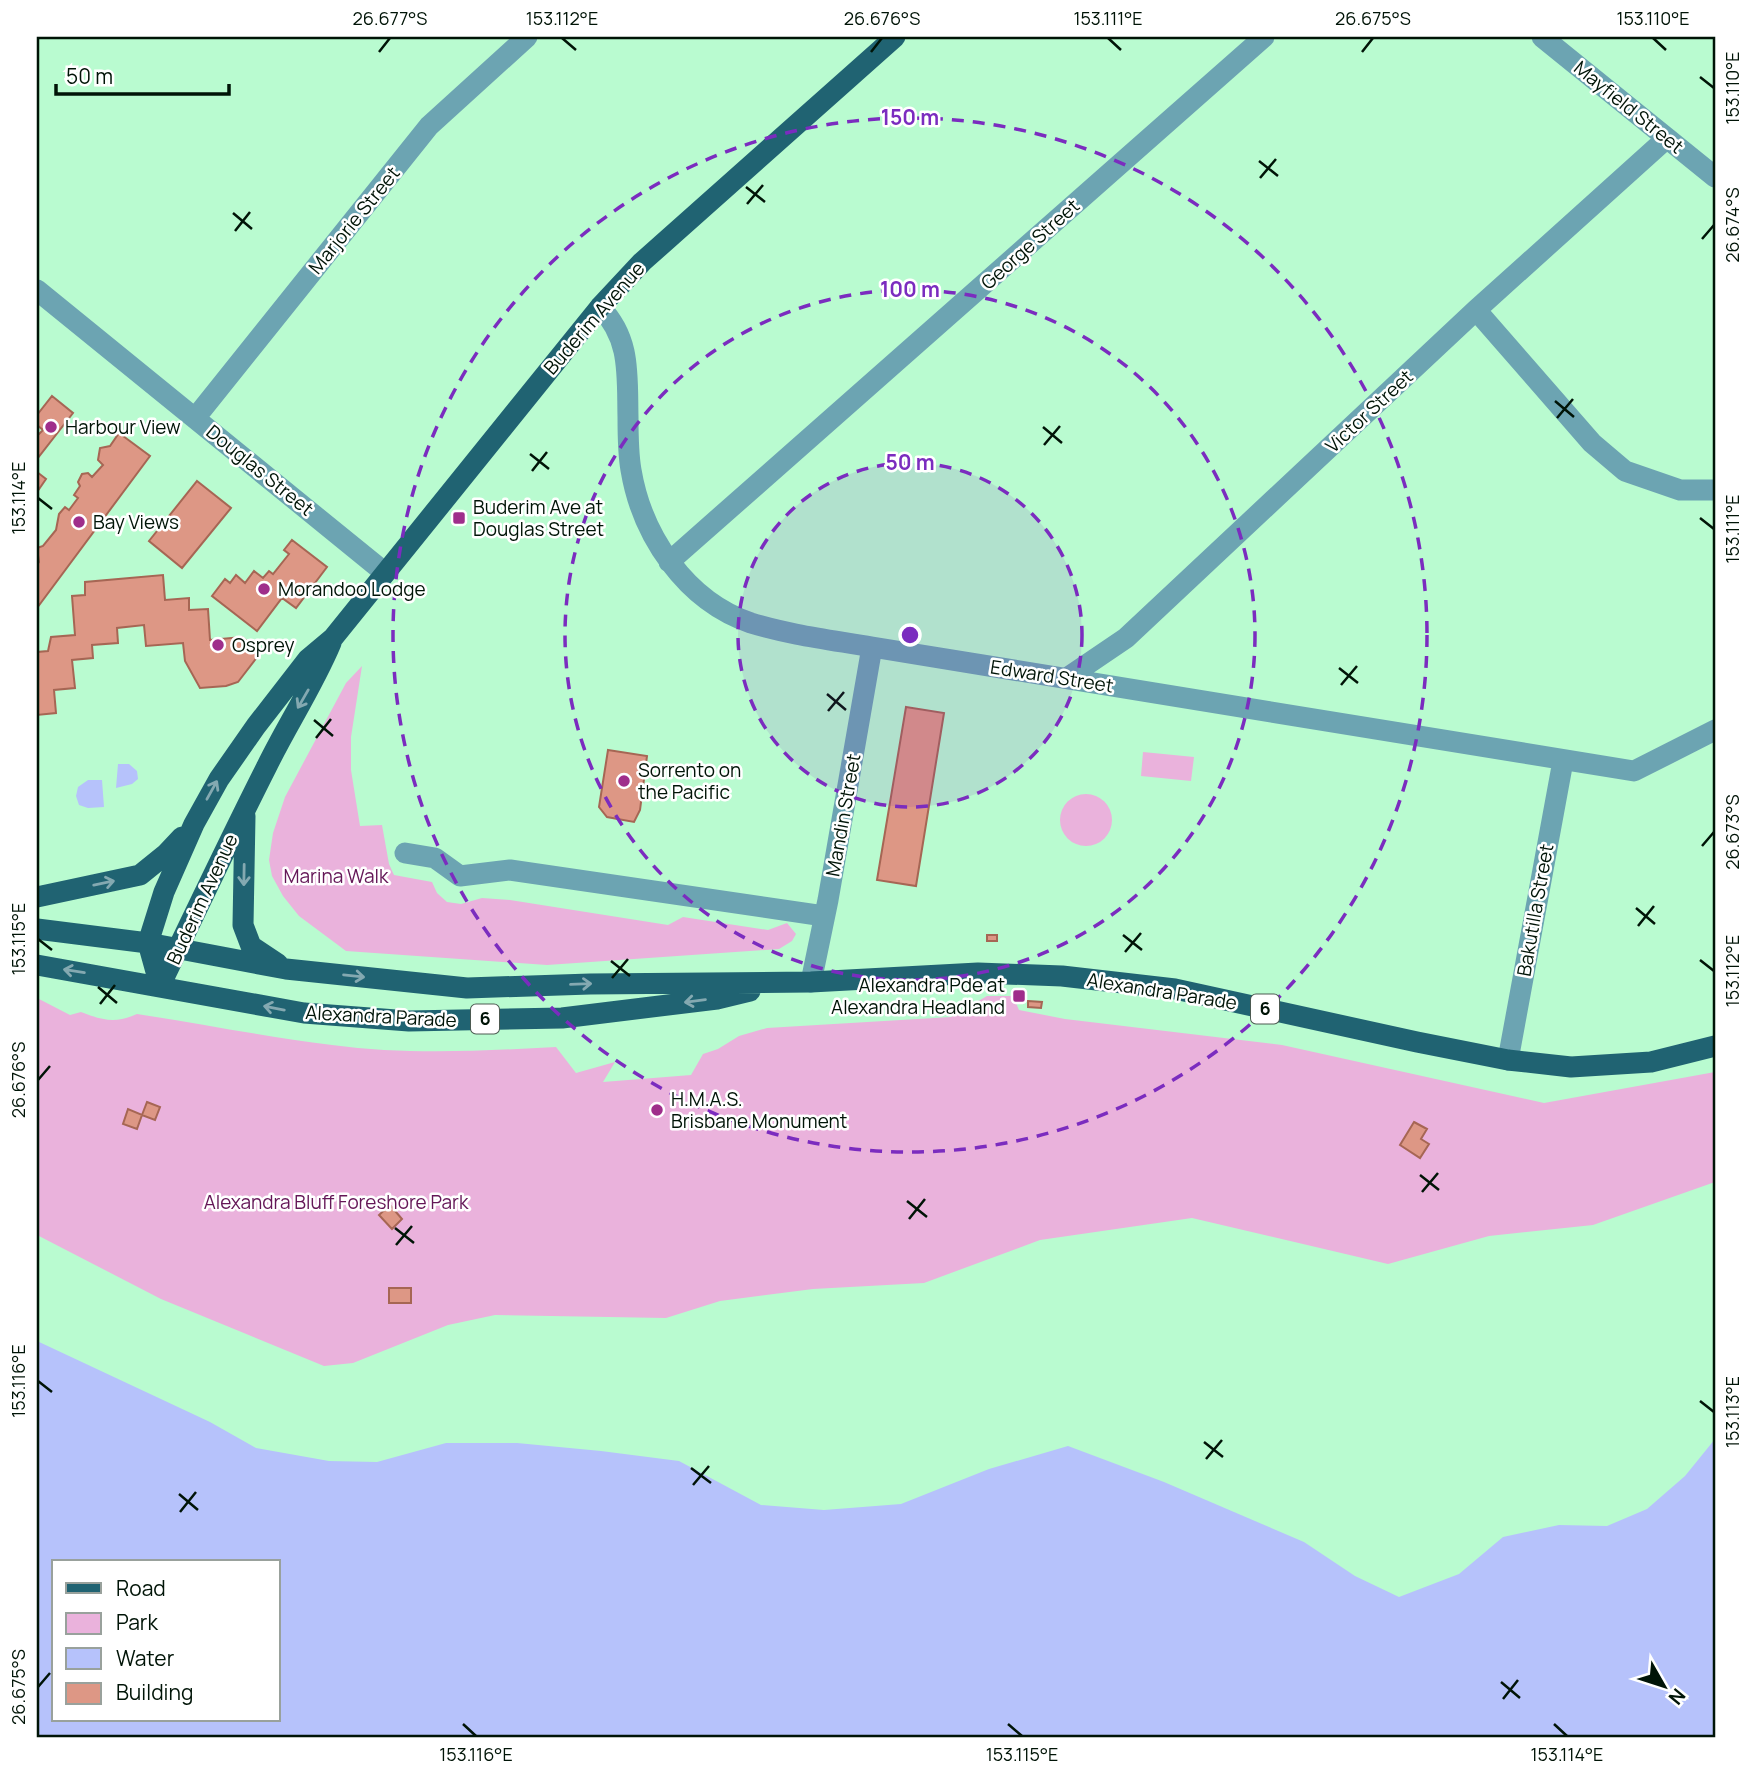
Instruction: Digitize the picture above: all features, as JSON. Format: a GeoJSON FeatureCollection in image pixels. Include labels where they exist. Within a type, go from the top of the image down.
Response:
{"type":"FeatureCollection","features":[{"type":"Feature","properties":{"kind":"main road","name":"Buderim Avenue"},"geometry":{"type":"LineString","coordinates":[[160,986],[148,943],[164,892],[194,824],[219,779],[256,726],[308,659],[333,638],[600,307],[642,262],[895,37]]}},
{"type":"Feature","properties":{"kind":"main road","name":"Buderim Avenue"},"geometry":{"type":"LineString","coordinates":[[160,986],[246,807],[287,726],[319,671],[333,638]]}},
{"type":"Feature","properties":{"kind":"main road"},"geometry":{"type":"LineString","coordinates":[[246,807],[243,925],[251,946],[286,969]]}},
{"type":"Feature","properties":{"kind":"main road"},"geometry":{"type":"LineString","coordinates":[[37,897],[140,875],[166,854],[194,824]]}},
{"type":"Feature","properties":{"kind":"main road","name":"6"},"geometry":{"type":"LineString","coordinates":[[37,929],[178,949]]}},
{"type":"Feature","properties":{"kind":"main road","name":"Alexandra Parade"},"geometry":{"type":"LineString","coordinates":[[178,949],[286,969],[467,988],[811,982],[978,973],[1062,976],[1175,989],[1508,1060],[1571,1067],[1651,1062],[1715,1046]]}},
{"type":"Feature","properties":{"kind":"main road","name":"6"},"geometry":{"type":"LineString","coordinates":[[37,965],[160,986]]}},
{"type":"Feature","properties":{"kind":"main road","name":"Alexandra Parade"},"geometry":{"type":"LineString","coordinates":[[160,986],[304,1013],[409,1021],[562,1018],[717,999],[765,987],[811,982]]}},
{"type":"Feature","properties":{"kind":"street","name":"Marjorie Street"},"geometry":{"type":"LineString","coordinates":[[196,417],[429,126],[527,37]]}},
{"type":"Feature","properties":{"kind":"street","name":"George Street"},"geometry":{"type":"LineString","coordinates":[[669,562],[1264,37]]}},
{"type":"Feature","properties":{"kind":"street","name":"Mayfield Street"},"geometry":{"type":"LineString","coordinates":[[1542,37],[1715,177]]}},
{"type":"Feature","properties":{"kind":"street","name":"Victor Street"},"geometry":{"type":"LineString","coordinates":[[1067,678],[1126,638],[1476,310],[1667,138]]}},
{"type":"Feature","properties":{"kind":"street","name":"Douglas Street"},"geometry":{"type":"LineString","coordinates":[[37,290],[384,572]]}},
{"type":"Feature","properties":{"kind":"street","name":"Edward Street"},"geometry":{"type":"LineString","coordinates":[[600,307],[613,320],[623,342],[627,361],[631,468],[648,522],[669,562],[703,597],[750,622],[793,634],[1634,771],[1715,730]]}},
{"type":"Feature","properties":{"kind":"street"},"geometry":{"type":"LineString","coordinates":[[1476,310],[1592,443],[1625,471],[1680,490],[1715,491]]}},
{"type":"Feature","properties":{"kind":"street","name":"Mandin Street"},"geometry":{"type":"LineString","coordinates":[[811,982],[872,647]]}},
{"type":"Feature","properties":{"kind":"street","name":"Bakutilla Street"},"geometry":{"type":"LineString","coordinates":[[1508,1060],[1563,761]]}},
{"type":"Feature","properties":{"kind":"street"},"geometry":{"type":"LineString","coordinates":[[405,853],[435,858],[460,876],[510,870],[824,916]]}},
{"type":"Feature","properties":{"kind":"green space","name":"Marina Walk"},"geometry":{"type":"Polygon","coordinates":[[[362,666],[351,737],[351,770],[360,826],[382,825],[389,864],[394,875],[432,882],[437,893],[447,902],[461,904],[482,898],[510,900],[668,925],[683,917],[768,930],[787,923],[796,934],[792,941],[779,949],[547,965],[346,951],[299,916],[272,876],[269,860],[273,833],[285,797],[346,683],[362,666]]]}},
{"type":"Feature","properties":{"kind":"green space"},"geometry":{"type":"Polygon","coordinates":[[[1143,752],[1194,757],[1191,781],[1141,776],[1143,752]]]}},
{"type":"Feature","properties":{"kind":"green space"},"geometry":{"type":"Polygon","coordinates":[[[1086,794],[1105,801],[1112,820],[1105,839],[1086,846],[1067,839],[1060,820],[1067,801],[1086,794]]]}},
{"type":"Feature","properties":{"kind":"green space","name":"Alexandra Bluff Foreshore Park"},"geometry":{"type":"Polygon","coordinates":[[[37,990],[39,999],[70,1015],[81,1012],[115,1020],[137,1014],[360,1048],[444,1051],[556,1047],[576,1073],[615,1062],[603,1082],[691,1075],[703,1054],[718,1049],[739,1036],[767,1028],[951,1017],[987,996],[1013,996],[1019,1010],[1065,1019],[1282,1045],[1544,1103],[1715,1072],[1715,1182],[1593,1225],[1489,1236],[1388,1264],[1192,1218],[1040,1240],[924,1283],[813,1289],[720,1301],[666,1318],[495,1315],[448,1325],[353,1363],[324,1366],[161,1299],[37,1235],[37,990]]]}},
{"type":"Feature","properties":{"kind":"water"},"geometry":{"type":"Polygon","coordinates":[[[118,764],[129,764],[137,771],[138,779],[132,784],[116,788],[118,764]]]}},
{"type":"Feature","properties":{"kind":"water"},"geometry":{"type":"Polygon","coordinates":[[[88,780],[102,780],[104,807],[88,808],[79,805],[76,796],[78,787],[88,780]]]}},
{"type":"Feature","properties":{"kind":"water"},"geometry":{"type":"Polygon","coordinates":[[[37,1341],[210,1422],[256,1448],[329,1461],[377,1462],[446,1443],[517,1443],[601,1451],[679,1461],[761,1505],[824,1510],[901,1504],[989,1469],[1068,1446],[1164,1482],[1304,1542],[1355,1576],[1399,1597],[1459,1574],[1503,1537],[1559,1525],[1607,1526],[1647,1509],[1685,1476],[1715,1439],[1715,1737],[37,1737],[37,1341]]]}},
{"type":"Feature","properties":{"kind":"building","name":"Harbour View"},"geometry":{"type":"Polygon","coordinates":[[[52,396],[73,413],[37,459],[37,436],[43,430],[37,425],[37,415],[52,396]]]}},
{"type":"Feature","properties":{"kind":"building","name":"Bay Views"},"geometry":{"type":"Polygon","coordinates":[[[119,433],[150,456],[37,608],[37,548],[43,546],[56,530],[59,514],[65,507],[69,510],[78,498],[74,495],[80,486],[78,482],[82,474],[88,473],[92,477],[103,465],[98,460],[100,448],[110,446],[119,433]]]}},
{"type":"Feature","properties":{"kind":"building","name":"Harbour View"},"geometry":{"type":"Polygon","coordinates":[[[37,472],[46,479],[37,492],[37,472]]]}},
{"type":"Feature","properties":{"kind":"building"},"geometry":{"type":"Polygon","coordinates":[[[197,481],[231,508],[182,568],[149,541],[197,481]]]}},
{"type":"Feature","properties":{"kind":"building","name":"Morandoo Lodge"},"geometry":{"type":"Polygon","coordinates":[[[292,540],[327,567],[296,608],[282,598],[257,631],[212,596],[225,579],[230,583],[236,575],[245,583],[254,571],[263,578],[269,571],[273,574],[289,554],[284,550],[292,540]]]}},
{"type":"Feature","properties":{"kind":"building","name":"Osprey"},"geometry":{"type":"Polygon","coordinates":[[[163,575],[165,600],[189,598],[189,610],[208,609],[210,640],[242,637],[261,652],[238,682],[200,688],[185,661],[183,643],[146,646],[144,625],[117,628],[118,643],[92,645],[93,658],[72,660],[75,688],[54,690],[56,713],[37,715],[37,652],[48,651],[51,637],[75,635],[72,596],[85,595],[85,582],[163,575]]]}},
{"type":"Feature","properties":{"kind":"building"},"geometry":{"type":"Polygon","coordinates":[[[906,707],[944,713],[916,886],[877,880],[906,707]]]}},
{"type":"Feature","properties":{"kind":"building","name":"Sorrento on the Pacific"},"geometry":{"type":"Polygon","coordinates":[[[608,750],[647,756],[640,810],[634,822],[607,817],[599,807],[608,750]]]}},
{"type":"Feature","properties":{"kind":"building"},"geometry":{"type":"Polygon","coordinates":[[[987,935],[997,935],[997,941],[987,941],[987,935]]]}},
{"type":"Feature","properties":{"kind":"building"},"geometry":{"type":"Polygon","coordinates":[[[1028,1001],[1042,1002],[1041,1008],[1028,1007],[1028,1001]]]}},
{"type":"Feature","properties":{"kind":"building"},"geometry":{"type":"Polygon","coordinates":[[[147,1102],[160,1107],[155,1120],[142,1115],[147,1102]]]}},
{"type":"Feature","properties":{"kind":"building"},"geometry":{"type":"Polygon","coordinates":[[[128,1109],[142,1115],[137,1129],[123,1124],[128,1109]]]}},
{"type":"Feature","properties":{"kind":"building"},"geometry":{"type":"Polygon","coordinates":[[[1414,1122],[1427,1129],[1421,1139],[1429,1144],[1420,1158],[1400,1145],[1414,1122]]]}},
{"type":"Feature","properties":{"kind":"building"},"geometry":{"type":"Polygon","coordinates":[[[390,1205],[402,1219],[392,1229],[379,1215],[390,1205]]]}},
{"type":"Feature","properties":{"kind":"building"},"geometry":{"type":"Polygon","coordinates":[[[389,1288],[411,1288],[411,1303],[389,1303],[389,1288]]]}},
{"type":"Feature","properties":{"kind":"place","name":"Harbour View"},"geometry":{"type":"Point","coordinates":[51,427]}},
{"type":"Feature","properties":{"kind":"place","name":"Buderim Ave at Douglas Street"},"geometry":{"type":"Point","coordinates":[459,518]}},
{"type":"Feature","properties":{"kind":"place","name":"Bay Views"},"geometry":{"type":"Point","coordinates":[79,522]}},
{"type":"Feature","properties":{"kind":"place","name":"Morandoo Lodge"},"geometry":{"type":"Point","coordinates":[264,589]}},
{"type":"Feature","properties":{"kind":"place","name":"Osprey"},"geometry":{"type":"Point","coordinates":[218,645]}},
{"type":"Feature","properties":{"kind":"place","name":"Sorrento on the Pacific"},"geometry":{"type":"Point","coordinates":[624,781]}},
{"type":"Feature","properties":{"kind":"place","name":"Alexandra Pde at Alexandra Headland"},"geometry":{"type":"Point","coordinates":[1019,996]}},
{"type":"Feature","properties":{"kind":"place","name":"H.M.A.S. Brisbane Monument"},"geometry":{"type":"Point","coordinates":[657,1110]}}]}
